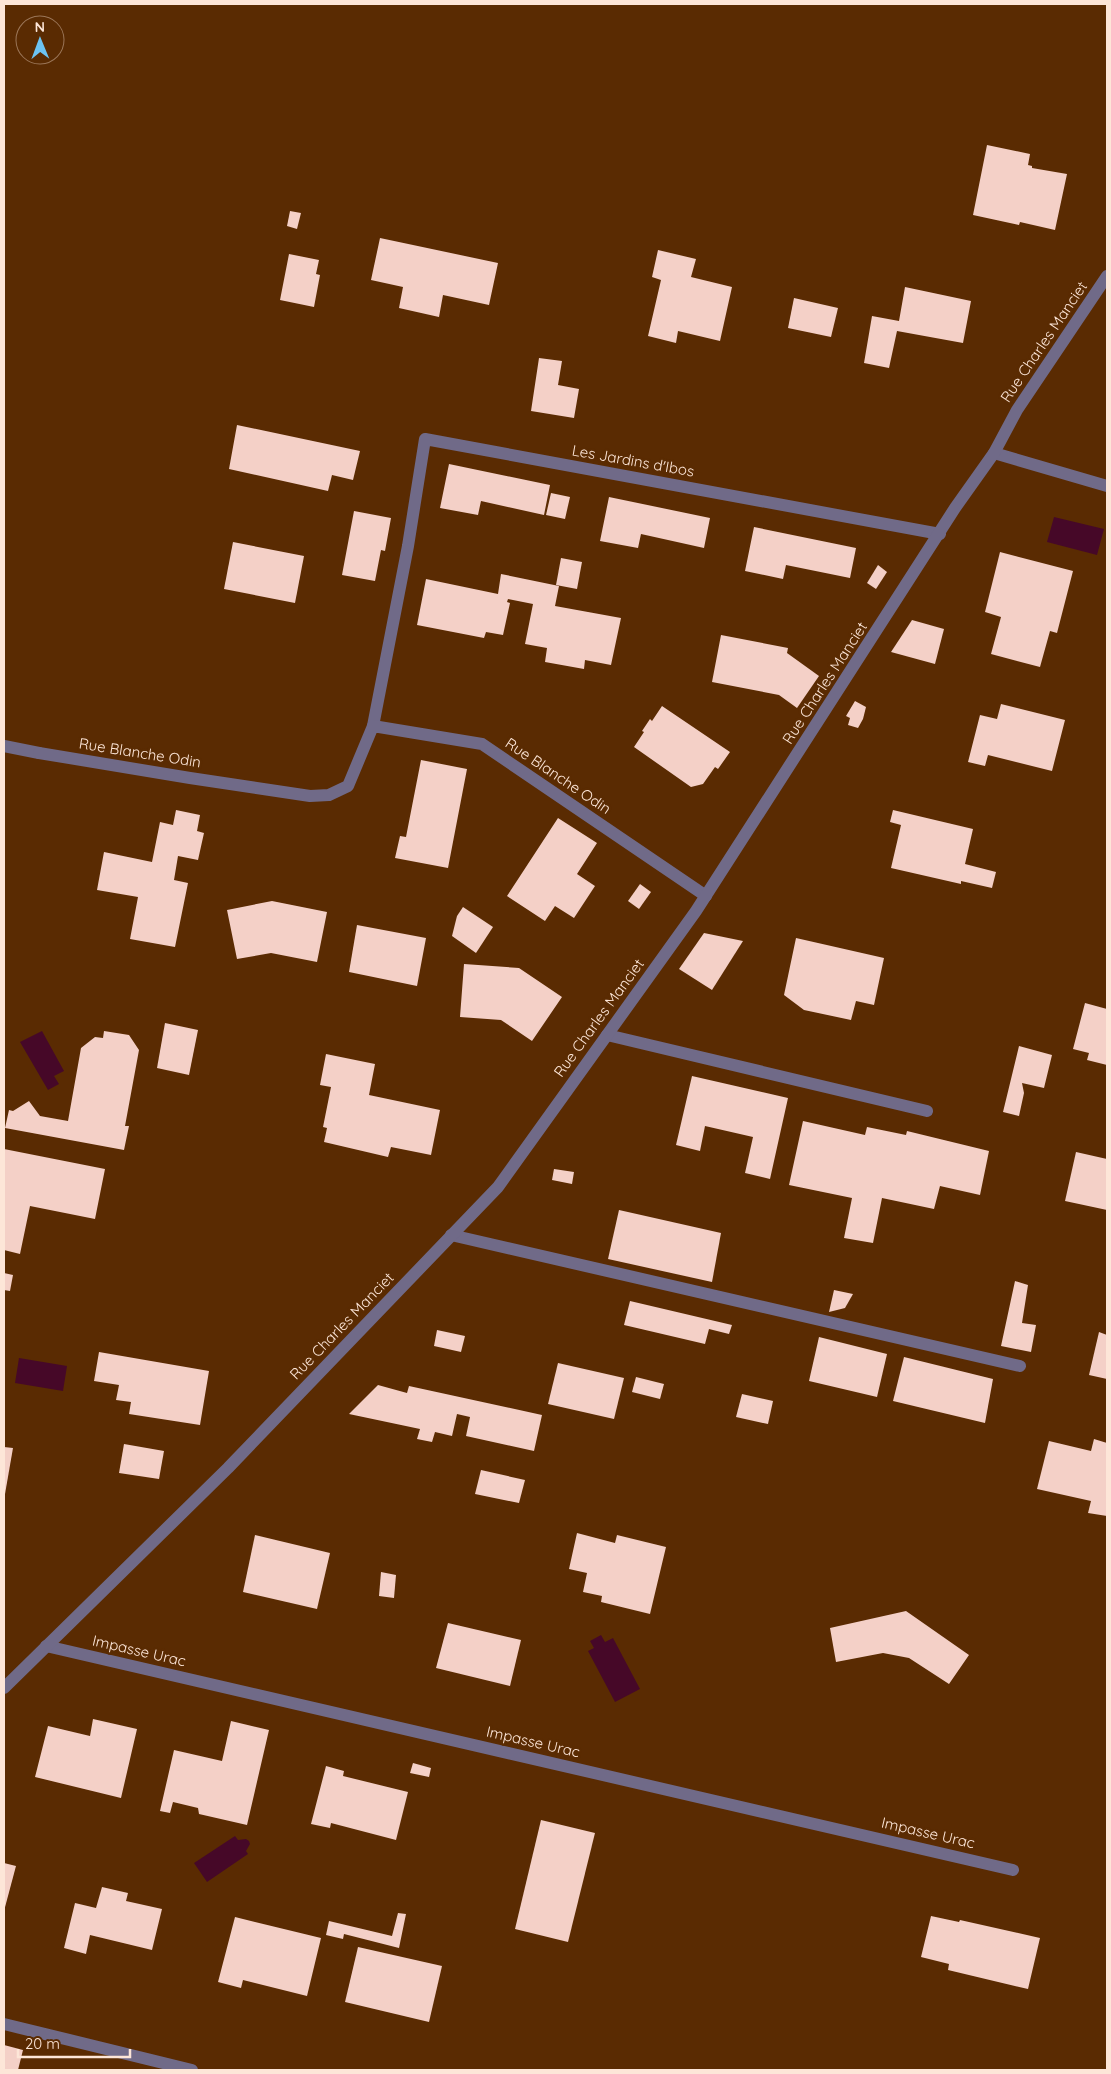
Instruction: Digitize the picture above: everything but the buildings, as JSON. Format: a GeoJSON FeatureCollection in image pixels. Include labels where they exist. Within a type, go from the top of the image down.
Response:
{"type":"FeatureCollection","features":[{"type":"Feature","properties":{"kind":"street","name":"Rue Charles Manciet"},"geometry":{"type":"LineString","coordinates":[[4,1688],[228,1468],[498,1187],[706,896],[955,508],[994,453],[1017,410],[1107,276]]}},
{"type":"Feature","properties":{"kind":"street","name":"Les Jardins d'Ibos"},"geometry":{"type":"LineString","coordinates":[[408,546],[425,439],[940,534]]}},
{"type":"Feature","properties":{"kind":"street"},"geometry":{"type":"LineString","coordinates":[[994,453],[1107,486]]}},
{"type":"Feature","properties":{"kind":"street","name":"Rue Blanche Odin"},"geometry":{"type":"LineString","coordinates":[[4,746],[310,796],[329,795],[348,786],[374,726],[408,546]]}},
{"type":"Feature","properties":{"kind":"street","name":"Rue Blanche Odin"},"geometry":{"type":"LineString","coordinates":[[374,726],[482,744],[706,896]]}},
{"type":"Feature","properties":{"kind":"street"},"geometry":{"type":"LineString","coordinates":[[607,1036],[927,1111]]}},
{"type":"Feature","properties":{"kind":"street"},"geometry":{"type":"LineString","coordinates":[[451,1235],[1020,1366]]}},
{"type":"Feature","properties":{"kind":"street","name":"Impasse Urac"},"geometry":{"type":"LineString","coordinates":[[46,1646],[1013,1870]]}},
{"type":"Feature","properties":{"kind":"street"},"geometry":{"type":"LineString","coordinates":[[4,2024],[192,2070]]}},
{"type":"Feature","properties":{"kind":"shaded area"},"geometry":{"type":"Polygon","coordinates":[[[1054,517],[1104,529],[1097,555],[1047,542],[1054,517]]]}},
{"type":"Feature","properties":{"kind":"shaded area"},"geometry":{"type":"Polygon","coordinates":[[[42,1031],[64,1071],[54,1076],[59,1084],[48,1090],[20,1042],[42,1031]]]}},
{"type":"Feature","properties":{"kind":"shaded area"},"geometry":{"type":"Polygon","coordinates":[[[19,1358],[67,1366],[63,1391],[15,1383],[19,1358]]]}},
{"type":"Feature","properties":{"kind":"shaded area"},"geometry":{"type":"Polygon","coordinates":[[[601,1635],[605,1642],[613,1638],[640,1689],[615,1702],[588,1651],[594,1648],[590,1641],[601,1635]]]}},
{"type":"Feature","properties":{"kind":"shaded area"},"geometry":{"type":"Polygon","coordinates":[[[235,1836],[238,1840],[246,1839],[249,1841],[250,1844],[246,1851],[248,1854],[207,1882],[194,1863],[235,1836]]]}}]}
